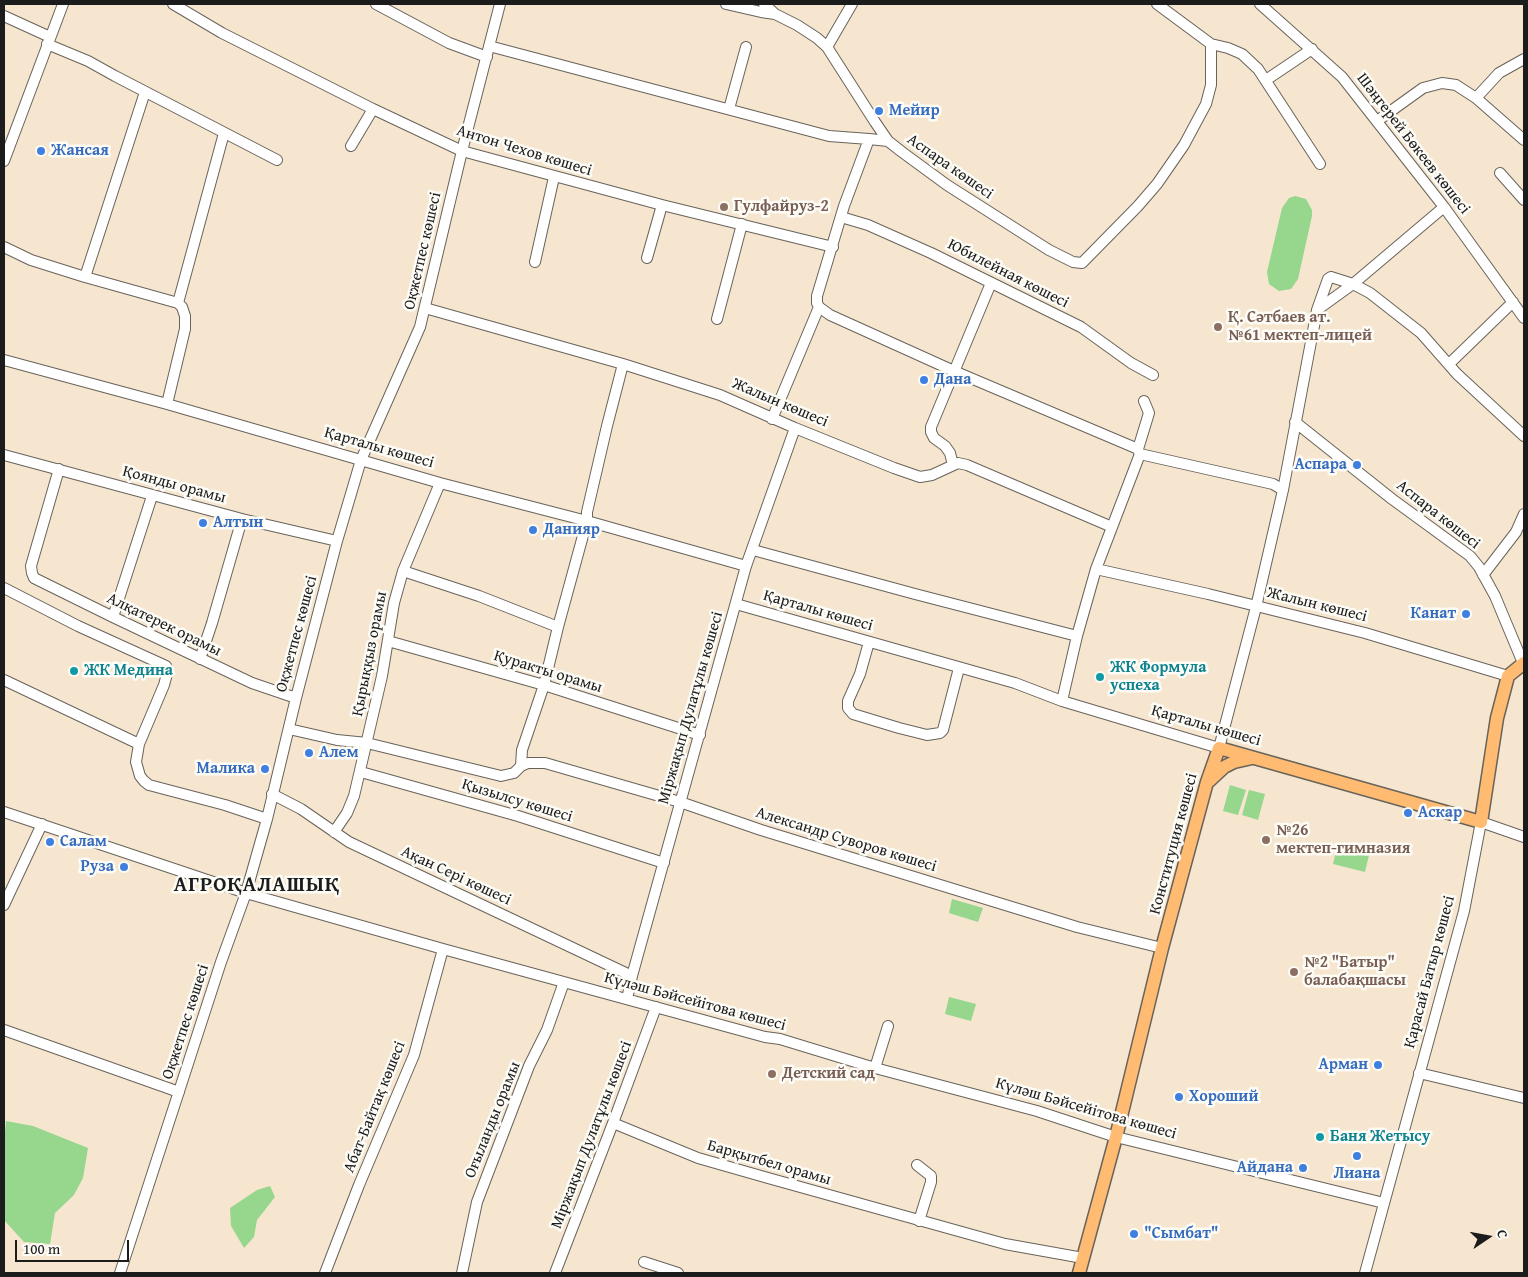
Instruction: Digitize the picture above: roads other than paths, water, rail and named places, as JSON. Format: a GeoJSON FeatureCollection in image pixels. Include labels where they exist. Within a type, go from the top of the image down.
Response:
{"type":"FeatureCollection","features":[{"type":"Feature","properties":{"kind":"main road"},"geometry":{"type":"LineString","coordinates":[[1508,676],[1523,663]]}},
{"type":"Feature","properties":{"kind":"main road","name":"Қарасай Батыр көшесі"},"geometry":{"type":"LineString","coordinates":[[1481,822],[1497,718],[1508,676]]}},
{"type":"Feature","properties":{"kind":"main road","name":"Қарталы көшесі"},"geometry":{"type":"LineString","coordinates":[[1219,748],[1481,822]]}},
{"type":"Feature","properties":{"kind":"main road","name":"Конституция көшесі"},"geometry":{"type":"LineString","coordinates":[[1079,1273],[1116,1136],[1162,948],[1207,782],[1219,748]]}},
{"type":"Feature","properties":{"kind":"main road"},"geometry":{"type":"LineString","coordinates":[[1207,782],[1224,767],[1234,762],[1255,757]]}},
{"type":"Feature","properties":{"kind":"street"},"geometry":{"type":"LineString","coordinates":[[4,161],[63,4]]}},
{"type":"Feature","properties":{"kind":"street","name":"Антон Чехов көшесі"},"geometry":{"type":"LineString","coordinates":[[173,4],[222,33],[373,109],[462,151],[554,177],[832,247]]}},
{"type":"Feature","properties":{"kind":"street"},"geometry":{"type":"LineString","coordinates":[[376,4],[449,43],[487,57]]}},
{"type":"Feature","properties":{"kind":"street","name":"Оқжетпес көшесі"},"geometry":{"type":"LineString","coordinates":[[120,1273],[221,962],[246,893],[267,819],[337,541],[360,460],[414,343],[425,308],[462,151],[500,4]]}},
{"type":"Feature","properties":{"kind":"street"},"geometry":{"type":"LineString","coordinates":[[726,4],[775,14]]}},
{"type":"Feature","properties":{"kind":"street","name":"Аспара көшесі"},"geometry":{"type":"LineString","coordinates":[[764,4],[775,14],[797,25],[827,47],[888,141],[947,185],[1049,250],[1073,262],[1082,264],[1157,184],[1184,145],[1206,104],[1211,86],[1211,44]]}},
{"type":"Feature","properties":{"kind":"street"},"geometry":{"type":"LineString","coordinates":[[827,47],[852,4]]}},
{"type":"Feature","properties":{"kind":"street"},"geometry":{"type":"LineString","coordinates":[[1157,4],[1211,44],[1242,54],[1258,69],[1320,164]]}},
{"type":"Feature","properties":{"kind":"street","name":"Шәңгерей Бөкеев көшесі"},"geometry":{"type":"LineString","coordinates":[[1260,4],[1342,77],[1444,207],[1524,318]]}},
{"type":"Feature","properties":{"kind":"street"},"geometry":{"type":"LineString","coordinates":[[4,16],[277,160]]}},
{"type":"Feature","properties":{"kind":"street"},"geometry":{"type":"LineString","coordinates":[[489,46],[829,136],[888,141]]}},
{"type":"Feature","properties":{"kind":"street"},"geometry":{"type":"LineString","coordinates":[[729,109],[746,47]]}},
{"type":"Feature","properties":{"kind":"street"},"geometry":{"type":"LineString","coordinates":[[1266,80],[1312,49]]}},
{"type":"Feature","properties":{"kind":"street"},"geometry":{"type":"LineString","coordinates":[[1476,98],[1499,74],[1524,59]]}},
{"type":"Feature","properties":{"kind":"street"},"geometry":{"type":"LineString","coordinates":[[1377,121],[1423,88],[1442,83],[1456,85],[1476,98],[1524,140]]}},
{"type":"Feature","properties":{"kind":"street"},"geometry":{"type":"LineString","coordinates":[[86,277],[145,92]]}},
{"type":"Feature","properties":{"kind":"street"},"geometry":{"type":"LineString","coordinates":[[352,146],[373,109]]}},
{"type":"Feature","properties":{"kind":"street"},"geometry":{"type":"LineString","coordinates":[[178,304],[224,133]]}},
{"type":"Feature","properties":{"kind":"street"},"geometry":{"type":"LineString","coordinates":[[870,139],[844,206],[817,296],[819,307],[830,315],[1139,452],[1273,484],[1283,490]]}},
{"type":"Feature","properties":{"kind":"street"},"geometry":{"type":"LineString","coordinates":[[1500,173],[1524,200]]}},
{"type":"Feature","properties":{"kind":"street"},"geometry":{"type":"LineString","coordinates":[[535,262],[554,177]]}},
{"type":"Feature","properties":{"kind":"street"},"geometry":{"type":"LineString","coordinates":[[647,258],[662,205]]}},
{"type":"Feature","properties":{"kind":"street"},"geometry":{"type":"LineString","coordinates":[[1317,310],[1353,284],[1444,207]]}},
{"type":"Feature","properties":{"kind":"street","name":"Юбилейная көшесі"},"geometry":{"type":"LineString","coordinates":[[841,217],[868,225],[913,245],[1080,327],[1131,363],[1153,375]]}},
{"type":"Feature","properties":{"kind":"street"},"geometry":{"type":"LineString","coordinates":[[717,319],[742,224]]}},
{"type":"Feature","properties":{"kind":"street"},"geometry":{"type":"LineString","coordinates":[[4,247],[31,260],[178,304],[185,316],[185,329],[167,404]]}},
{"type":"Feature","properties":{"kind":"street","name":"Конституция көшесі"},"geometry":{"type":"LineString","coordinates":[[1219,748],[1256,607],[1283,490],[1317,310],[1328,279],[1335,278],[1353,284]]}},
{"type":"Feature","properties":{"kind":"street"},"geometry":{"type":"LineString","coordinates":[[992,283],[954,371],[931,432],[934,438],[945,446],[950,453],[953,465],[958,463],[967,465],[1112,527]]}},
{"type":"Feature","properties":{"kind":"street"},"geometry":{"type":"LineString","coordinates":[[1353,284],[1370,293],[1421,333],[1457,374],[1524,436]]}},
{"type":"Feature","properties":{"kind":"street"},"geometry":{"type":"LineString","coordinates":[[1449,364],[1513,302]]}},
{"type":"Feature","properties":{"kind":"street"},"geometry":{"type":"LineString","coordinates":[[772,419],[819,307]]}},
{"type":"Feature","properties":{"kind":"street","name":"Жалын көшесі"},"geometry":{"type":"LineString","coordinates":[[425,308],[623,364],[720,395],[772,419],[920,477],[932,475],[953,465]]}},
{"type":"Feature","properties":{"kind":"street","name":"Қарталы көшесі"},"geometry":{"type":"LineString","coordinates":[[4,360],[167,404],[440,483],[587,521],[746,566]]}},
{"type":"Feature","properties":{"kind":"street"},"geometry":{"type":"LineString","coordinates":[[518,770],[522,750],[544,685],[587,521],[587,512],[623,364]]}},
{"type":"Feature","properties":{"kind":"street"},"geometry":{"type":"LineString","coordinates":[[1062,701],[1077,636],[1096,569],[1139,452],[1149,413],[1144,401]]}},
{"type":"Feature","properties":{"kind":"street","name":"Аспара көшесі"},"geometry":{"type":"LineString","coordinates":[[1295,422],[1392,499],[1470,556],[1479,567],[1495,596],[1523,663]]}},
{"type":"Feature","properties":{"kind":"street","name":"Міржақып Дулатұлы көшесі"},"geometry":{"type":"LineString","coordinates":[[627,999],[746,566],[795,428]]}},
{"type":"Feature","properties":{"kind":"street","name":"Қоянды орамы"},"geometry":{"type":"LineString","coordinates":[[4,454],[242,520],[337,541]]}},
{"type":"Feature","properties":{"kind":"street","name":"Алқатерек орамы"},"geometry":{"type":"LineString","coordinates":[[59,469],[30,566],[37,580],[252,683],[296,698]]}},
{"type":"Feature","properties":{"kind":"street","name":"Қырыққыз орамы"},"geometry":{"type":"LineString","coordinates":[[334,832],[347,813],[361,772],[394,603],[403,571],[440,483]]}},
{"type":"Feature","properties":{"kind":"street"},"geometry":{"type":"LineString","coordinates":[[113,618],[152,496]]}},
{"type":"Feature","properties":{"kind":"street"},"geometry":{"type":"LineString","coordinates":[[1483,575],[1516,532],[1524,514]]}},
{"type":"Feature","properties":{"kind":"street"},"geometry":{"type":"LineString","coordinates":[[200,659],[242,520]]}},
{"type":"Feature","properties":{"kind":"street"},"geometry":{"type":"LineString","coordinates":[[753,550],[1077,636]]}},
{"type":"Feature","properties":{"kind":"street","name":"Жалын көшесі"},"geometry":{"type":"LineString","coordinates":[[1096,569],[1208,594],[1365,633],[1508,676]]}},
{"type":"Feature","properties":{"kind":"street"},"geometry":{"type":"LineString","coordinates":[[403,571],[479,596],[558,627]]}},
{"type":"Feature","properties":{"kind":"street"},"geometry":{"type":"LineString","coordinates":[[4,588],[78,626],[166,666],[168,670],[164,685],[139,744],[136,762],[140,776],[149,785],[225,805],[267,819]]}},
{"type":"Feature","properties":{"kind":"street","name":"Қарталы көшесі"},"geometry":{"type":"LineString","coordinates":[[736,604],[1015,683],[1062,701],[1219,748]]}},
{"type":"Feature","properties":{"kind":"street","name":"Қуракты орамы"},"geometry":{"type":"LineString","coordinates":[[388,641],[544,685],[700,735]]}},
{"type":"Feature","properties":{"kind":"street"},"geometry":{"type":"LineString","coordinates":[[869,642],[860,674],[848,702],[848,708],[852,714],[890,725],[927,735],[940,733],[943,730],[959,668]]}},
{"type":"Feature","properties":{"kind":"street"},"geometry":{"type":"LineString","coordinates":[[4,680],[139,744]]}},
{"type":"Feature","properties":{"kind":"street","name":"Александр Суворов көшесі"},"geometry":{"type":"LineString","coordinates":[[289,729],[337,740],[367,743],[501,776],[537,762],[545,763],[680,802],[769,832],[1077,927],[1162,948]]}},
{"type":"Feature","properties":{"kind":"street","name":"Қызылсу көшесі"},"geometry":{"type":"LineString","coordinates":[[361,772],[518,816],[664,863]]}},
{"type":"Feature","properties":{"kind":"street","name":"Ақан Сері көшесі"},"geometry":{"type":"LineString","coordinates":[[272,794],[301,809],[348,842],[632,976]]}},
{"type":"Feature","properties":{"kind":"street","name":"Күләш Бәйсейітова көшесі"},"geometry":{"type":"LineString","coordinates":[[4,812],[246,893],[443,949],[780,1039],[875,1068],[1037,1111],[1116,1136],[1384,1203]]}},
{"type":"Feature","properties":{"kind":"street","name":"Қарталы көшесі"},"geometry":{"type":"LineString","coordinates":[[1481,822],[1524,837]]}},
{"type":"Feature","properties":{"kind":"street","name":"Қарасай Батыр көшесі"},"geometry":{"type":"LineString","coordinates":[[1365,1273],[1464,911],[1481,822]]}},
{"type":"Feature","properties":{"kind":"street"},"geometry":{"type":"LineString","coordinates":[[4,905],[42,824]]}},
{"type":"Feature","properties":{"kind":"street","name":"Абат-Байтақ көшесі"},"geometry":{"type":"LineString","coordinates":[[325,1273],[359,1185],[414,1055],[443,949]]}},
{"type":"Feature","properties":{"kind":"street","name":"Оғыланды орамы"},"geometry":{"type":"LineString","coordinates":[[462,1273],[477,1202],[530,1066],[547,1030],[564,982]]}},
{"type":"Feature","properties":{"kind":"street","name":"Міржақып Дулатұлы көшесі"},"geometry":{"type":"LineString","coordinates":[[555,1273],[656,1007]]}},
{"type":"Feature","properties":{"kind":"street"},"geometry":{"type":"LineString","coordinates":[[875,1068],[888,1026]]}},
{"type":"Feature","properties":{"kind":"street"},"geometry":{"type":"LineString","coordinates":[[4,1030],[179,1092]]}},
{"type":"Feature","properties":{"kind":"street"},"geometry":{"type":"LineString","coordinates":[[1419,1073],[1524,1098]]}},
{"type":"Feature","properties":{"kind":"street","name":"Барқытбел орамы"},"geometry":{"type":"LineString","coordinates":[[613,1123],[698,1158],[1005,1244],[1083,1258]]}},
{"type":"Feature","properties":{"kind":"street"},"geometry":{"type":"LineString","coordinates":[[917,1166],[931,1176],[931,1182],[919,1221]]}},
{"type":"Feature","properties":{"kind":"street"},"geometry":{"type":"LineString","coordinates":[[644,1262],[678,1273]]}},
{"type":"Feature","properties":{"kind":"place","name":"Мейир"},"geometry":{"type":"Point","coordinates":[879,111]}},
{"type":"Feature","properties":{"kind":"place","name":"Жансая"},"geometry":{"type":"Point","coordinates":[41,151]}},
{"type":"Feature","properties":{"kind":"place","name":"Гулфайруз-2"},"geometry":{"type":"Point","coordinates":[724,207]}},
{"type":"Feature","properties":{"kind":"place","name":"Қ. Сәтбаев ат. №61 мектеп-лицей"},"geometry":{"type":"Point","coordinates":[1218,327]}},
{"type":"Feature","properties":{"kind":"place","name":"Дана"},"geometry":{"type":"Point","coordinates":[924,380]}},
{"type":"Feature","properties":{"kind":"place","name":"Аспара"},"geometry":{"type":"Point","coordinates":[1357,465]}},
{"type":"Feature","properties":{"kind":"place","name":"Алтын"},"geometry":{"type":"Point","coordinates":[203,523]}},
{"type":"Feature","properties":{"kind":"place","name":"Данияр"},"geometry":{"type":"Point","coordinates":[533,530]}},
{"type":"Feature","properties":{"kind":"place","name":"Канат"},"geometry":{"type":"Point","coordinates":[1466,614]}},
{"type":"Feature","properties":{"kind":"place","name":"ЖК Медина"},"geometry":{"type":"Point","coordinates":[74,671]}},
{"type":"Feature","properties":{"kind":"place","name":"ЖК Формула успеха"},"geometry":{"type":"Point","coordinates":[1100,677]}},
{"type":"Feature","properties":{"kind":"place","name":"Алем"},"geometry":{"type":"Point","coordinates":[309,753]}},
{"type":"Feature","properties":{"kind":"place","name":"Малика"},"geometry":{"type":"Point","coordinates":[265,769]}},
{"type":"Feature","properties":{"kind":"place","name":"Аскар"},"geometry":{"type":"Point","coordinates":[1408,813]}},
{"type":"Feature","properties":{"kind":"place","name":"№26 мектеп-гимназия"},"geometry":{"type":"Point","coordinates":[1266,840]}},
{"type":"Feature","properties":{"kind":"place","name":"Салам"},"geometry":{"type":"Point","coordinates":[50,842]}},
{"type":"Feature","properties":{"kind":"place","name":"Руза"},"geometry":{"type":"Point","coordinates":[124,867]}},
{"type":"Feature","properties":{"kind":"place","name":"№2 \"Батыр\" балабақшасы"},"geometry":{"type":"Point","coordinates":[1294,972]}},
{"type":"Feature","properties":{"kind":"place","name":"Арман"},"geometry":{"type":"Point","coordinates":[1378,1065]}},
{"type":"Feature","properties":{"kind":"place","name":"Детский сад"},"geometry":{"type":"Point","coordinates":[772,1074]}},
{"type":"Feature","properties":{"kind":"place","name":"Хороший"},"geometry":{"type":"Point","coordinates":[1179,1097]}},
{"type":"Feature","properties":{"kind":"place","name":"Баня Жетысу"},"geometry":{"type":"Point","coordinates":[1320,1137]}},
{"type":"Feature","properties":{"kind":"place","name":"Лиана"},"geometry":{"type":"Point","coordinates":[1357,1156]}},
{"type":"Feature","properties":{"kind":"place","name":"Айдана"},"geometry":{"type":"Point","coordinates":[1303,1168]}},
{"type":"Feature","properties":{"kind":"place","name":"\"Сымбат\""},"geometry":{"type":"Point","coordinates":[1134,1234]}},
{"type":"Feature","properties":{"kind":"district","name":"АГРОҚАЛАШЫҚ"},"geometry":{"type":"Point","coordinates":[257,886]}}]}
